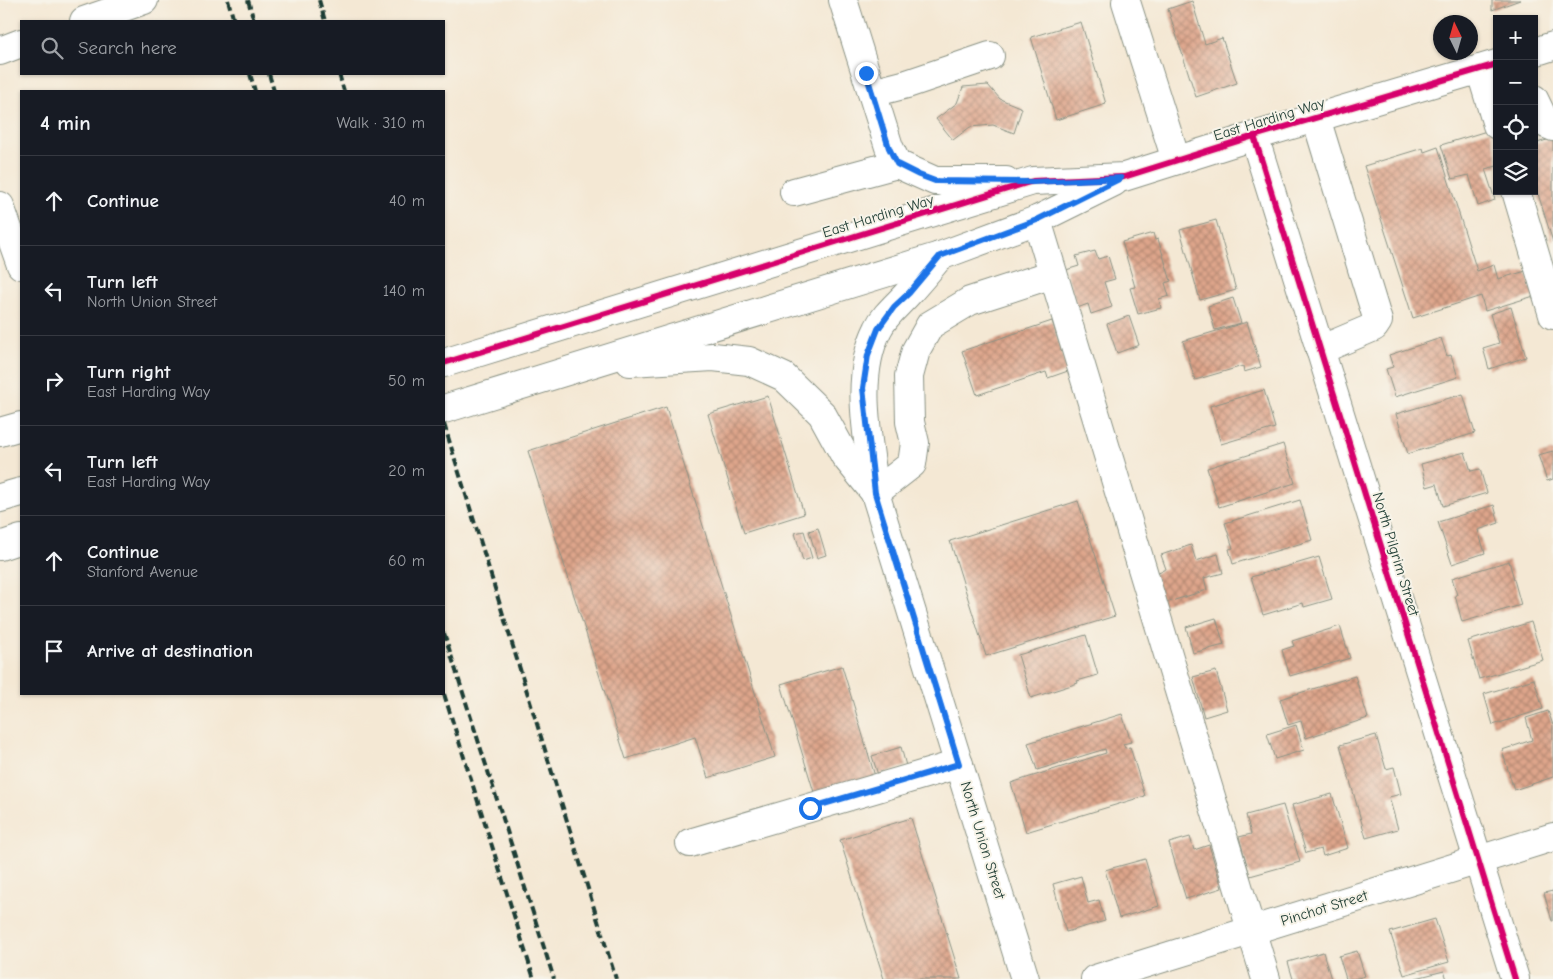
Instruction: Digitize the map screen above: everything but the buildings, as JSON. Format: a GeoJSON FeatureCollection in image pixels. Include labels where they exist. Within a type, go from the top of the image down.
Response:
{"type":"FeatureCollection","features":[{"type":"Feature","properties":{"kind":"street"},"geometry":{"type":"LineString","coordinates":[[87,20],[144,0]]}},
{"type":"Feature","properties":{"kind":"street"},"geometry":{"type":"LineString","coordinates":[[843,0],[889,148],[897,164]]}},
{"type":"Feature","properties":{"kind":"street"},"geometry":{"type":"LineString","coordinates":[[1126,2],[1176,160]]}},
{"type":"Feature","properties":{"kind":"street"},"geometry":{"type":"LineString","coordinates":[[0,51],[20,43]]}},
{"type":"Feature","properties":{"kind":"street"},"geometry":{"type":"LineString","coordinates":[[1538,51],[1553,46]]}},
{"type":"Feature","properties":{"kind":"street"},"geometry":{"type":"LineString","coordinates":[[872,93],[907,84],[990,56]]}},
{"type":"Feature","properties":{"kind":"street"},"geometry":{"type":"LineString","coordinates":[[1488,66],[1494,105]]}},
{"type":"Feature","properties":{"kind":"street","name":"East Harding Way"},"geometry":{"type":"LineString","coordinates":[[445,409],[940,256],[1037,220],[1121,178],[1488,66]]}},
{"type":"Feature","properties":{"kind":"street"},"geometry":{"type":"LineString","coordinates":[[1537,105],[1546,124],[1553,127]]}},
{"type":"Feature","properties":{"kind":"street"},"geometry":{"type":"LineString","coordinates":[[1316,118],[1378,321],[1374,327],[1320,350]]}},
{"type":"Feature","properties":{"kind":"street","name":"North Pilgrim Street"},"geometry":{"type":"LineString","coordinates":[[1254,136],[1515,979]]}},
{"type":"Feature","properties":{"kind":"street"},"geometry":{"type":"LineString","coordinates":[[794,192],[897,164],[935,181],[1033,182]]}},
{"type":"Feature","properties":{"kind":"street","name":"East Harding Way"},"geometry":{"type":"LineString","coordinates":[[445,363],[1033,182],[1121,178]]}},
{"type":"Feature","properties":{"kind":"street"},"geometry":{"type":"LineString","coordinates":[[1517,195],[1553,314]]}},
{"type":"Feature","properties":{"kind":"street"},"geometry":{"type":"LineString","coordinates":[[0,206],[20,262]]}},
{"type":"Feature","properties":{"kind":"street"},"geometry":{"type":"LineString","coordinates":[[1037,220],[1266,979]]}},
{"type":"Feature","properties":{"kind":"street","name":"North Union Street"},"geometry":{"type":"LineString","coordinates":[[940,256],[883,322],[878,329],[868,355],[863,388],[875,493],[1026,979]]}},
{"type":"Feature","properties":{"kind":"street"},"geometry":{"type":"LineString","coordinates":[[585,365],[713,357],[749,361],[784,377],[822,414],[844,456],[875,493],[912,464],[915,443],[910,422],[909,376],[916,350],[930,325],[970,301],[1054,274]]}},
{"type":"Feature","properties":{"kind":"street"},"geometry":{"type":"LineString","coordinates":[[0,432],[20,426]]}},
{"type":"Feature","properties":{"kind":"street"},"geometry":{"type":"LineString","coordinates":[[0,498],[20,492]]}},
{"type":"Feature","properties":{"kind":"street"},"geometry":{"type":"LineString","coordinates":[[0,546],[20,539]]}},
{"type":"Feature","properties":{"kind":"street"},"geometry":{"type":"LineString","coordinates":[[690,843],[959,764]]}},
{"type":"Feature","properties":{"kind":"street","name":"Pinchot Street"},"geometry":{"type":"LineString","coordinates":[[1095,979],[1478,862],[1553,837]]}},
{"type":"Feature","properties":{"kind":"railway"},"geometry":{"type":"LineString","coordinates":[[228,0],[234,20]]}},
{"type":"Feature","properties":{"kind":"railway"},"geometry":{"type":"LineString","coordinates":[[248,0],[254,20]]}},
{"type":"Feature","properties":{"kind":"railway"},"geometry":{"type":"LineString","coordinates":[[319,0],[325,20]]}},
{"type":"Feature","properties":{"kind":"railway"},"geometry":{"type":"LineString","coordinates":[[250,75],[255,90]]}},
{"type":"Feature","properties":{"kind":"railway"},"geometry":{"type":"LineString","coordinates":[[269,75],[274,90]]}},
{"type":"Feature","properties":{"kind":"railway"},"geometry":{"type":"LineString","coordinates":[[339,75],[344,90]]}},
{"type":"Feature","properties":{"kind":"railway"},"geometry":{"type":"LineString","coordinates":[[445,427],[616,979]]}},
{"type":"Feature","properties":{"kind":"railway"},"geometry":{"type":"LineString","coordinates":[[445,636],[554,979]]}},
{"type":"Feature","properties":{"kind":"railway"},"geometry":{"type":"LineString","coordinates":[[444,695],[534,979]]}},
{"type":"Feature","properties":{"kind":"cycle path"},"geometry":{"type":"LineString","coordinates":[[445,363],[1033,181],[1124,177],[1254,136],[1493,65]]}},
{"type":"Feature","properties":{"kind":"cycle path"},"geometry":{"type":"LineString","coordinates":[[1254,136],[1515,979]]}},
{"type":"Feature","properties":{"kind":"route"},"geometry":{"type":"LineString","coordinates":[[810,808],[959,764],[875,493],[863,388],[868,355],[878,329],[894,307],[909,293],[940,256],[1037,220],[1121,178],[1033,182],[935,181],[919,175],[897,164],[889,148],[866,73]]}}]}
